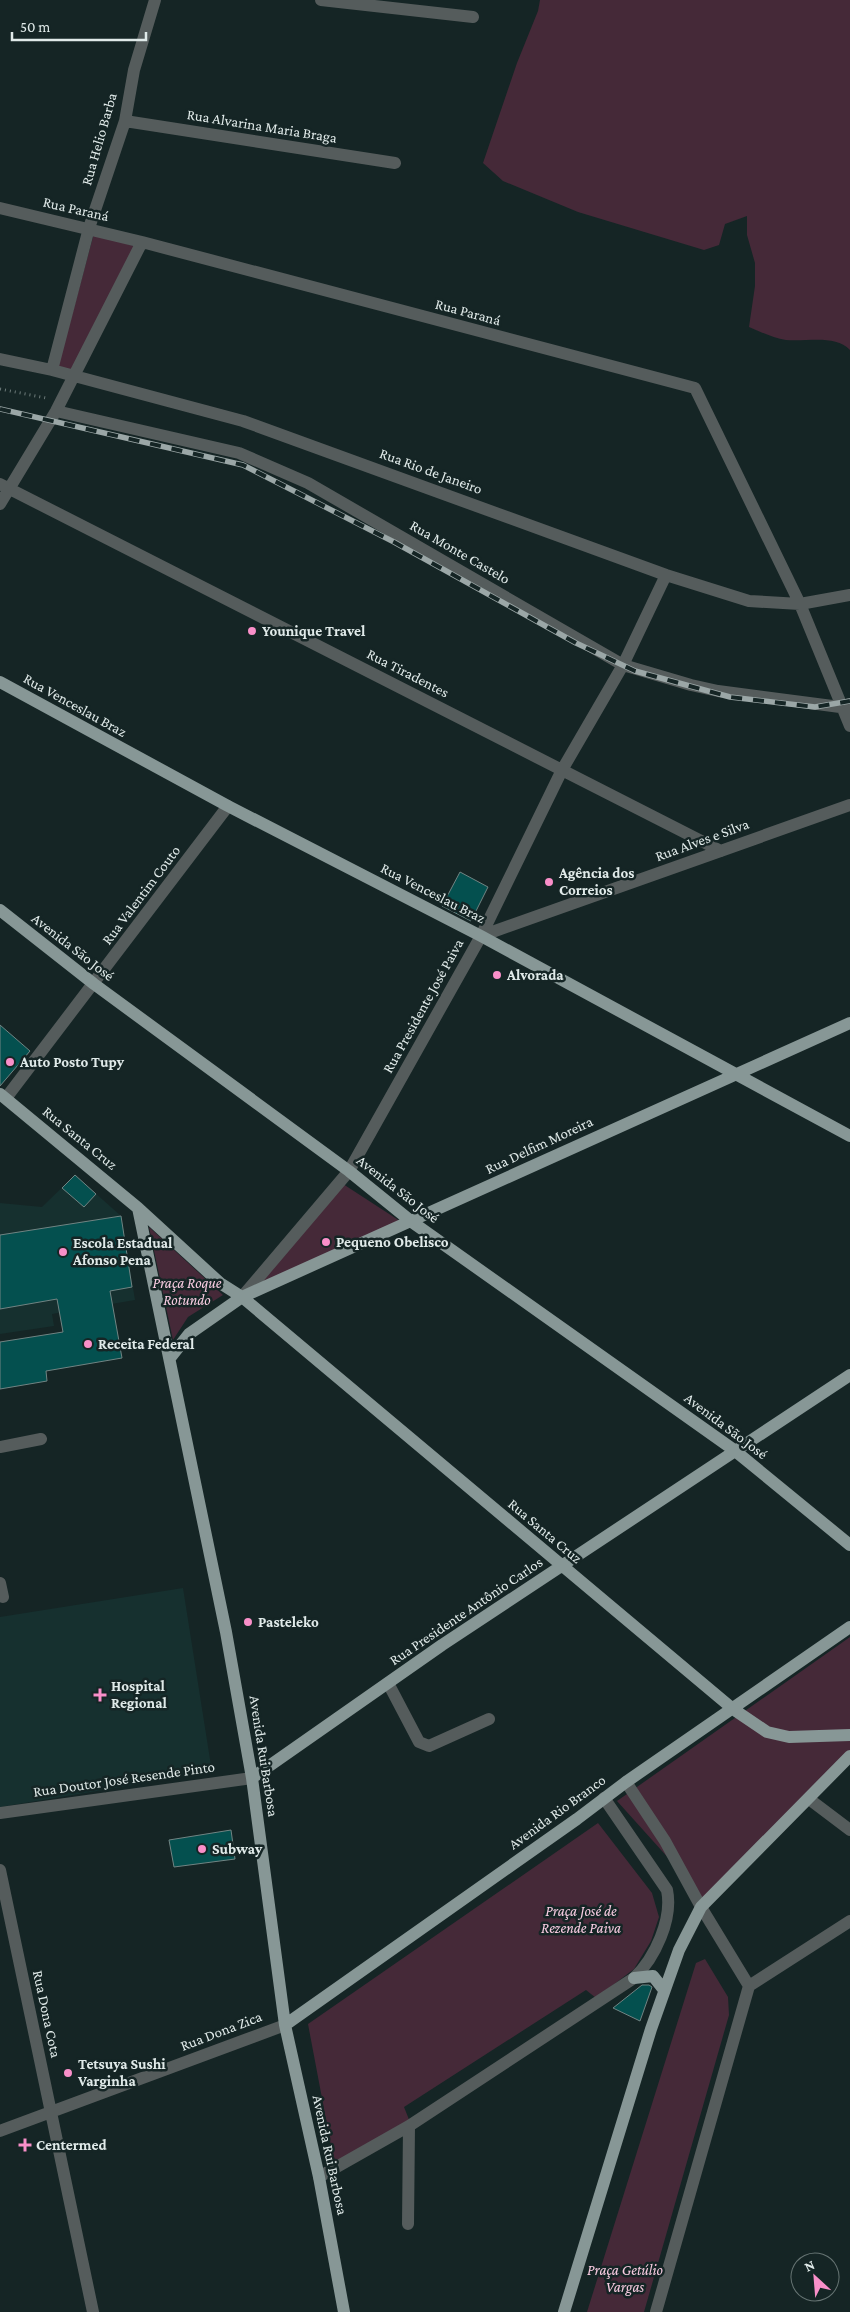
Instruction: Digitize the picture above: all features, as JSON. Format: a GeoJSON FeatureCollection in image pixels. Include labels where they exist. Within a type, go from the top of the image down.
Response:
{"type":"FeatureCollection","features":[{"type":"Feature","properties":{"kind":"main road","name":"Rua Venceslau Braz"},"geometry":{"type":"LineString","coordinates":[[0,682],[228,806],[481,936],[850,1136]]}},
{"type":"Feature","properties":{"kind":"main road","name":"Avenida São José"},"geometry":{"type":"LineString","coordinates":[[0,910],[94,984],[349,1171],[412,1222],[734,1450],[850,1545]]}},
{"type":"Feature","properties":{"kind":"main road","name":"Rua Delfim Moreira"},"geometry":{"type":"LineString","coordinates":[[242,1297],[850,1023]]}},
{"type":"Feature","properties":{"kind":"main road","name":"Rua Santa Cruz"},"geometry":{"type":"LineString","coordinates":[[3,1096],[138,1208]]}},
{"type":"Feature","properties":{"kind":"main road"},"geometry":{"type":"LineString","coordinates":[[138,1208],[220,1283],[242,1297],[189,1334],[170,1358]]}},
{"type":"Feature","properties":{"kind":"main road","name":"Avenida Rui Barbosa"},"geometry":{"type":"LineString","coordinates":[[138,1208],[226,1632],[252,1778],[285,2025],[319,2176],[344,2312]]}},
{"type":"Feature","properties":{"kind":"main road","name":"Rua Santa Cruz"},"geometry":{"type":"LineString","coordinates":[[242,1297],[732,1709],[767,1732],[789,1737],[850,1736]]}},
{"type":"Feature","properties":{"kind":"main road","name":"Rua Presidente Antônio Carlos"},"geometry":{"type":"LineString","coordinates":[[252,1778],[561,1566],[850,1374]]}},
{"type":"Feature","properties":{"kind":"main road","name":"Avenida Rio Branco"},"geometry":{"type":"LineString","coordinates":[[285,2025],[626,1782],[850,1627]]}},
{"type":"Feature","properties":{"kind":"main road"},"geometry":{"type":"LineString","coordinates":[[564,2312],[678,1950],[701,1908],[850,1756]]}},
{"type":"Feature","properties":{"kind":"main road"},"geometry":{"type":"LineString","coordinates":[[634,1978],[653,1976],[664,1990]]}},
{"type":"Feature","properties":{"kind":"street","name":"Rua Helio Barba"},"geometry":{"type":"LineString","coordinates":[[52,370],[89,228],[125,121],[134,70],[155,0]]}},
{"type":"Feature","properties":{"kind":"street"},"geometry":{"type":"LineString","coordinates":[[321,0],[473,17]]}},
{"type":"Feature","properties":{"kind":"street","name":"Rua Alvarina Maria Braga"},"geometry":{"type":"LineString","coordinates":[[125,121],[395,163]]}},
{"type":"Feature","properties":{"kind":"street","name":"Rua Paraná"},"geometry":{"type":"LineString","coordinates":[[0,208],[89,228],[695,388],[800,604],[845,706],[849,723]]}},
{"type":"Feature","properties":{"kind":"street"},"geometry":{"type":"LineString","coordinates":[[0,504],[5,486],[56,411],[142,242]]}},
{"type":"Feature","properties":{"kind":"street","name":"Rua Rio de Janeiro"},"geometry":{"type":"LineString","coordinates":[[0,359],[52,370],[243,421],[666,575],[749,601],[800,604],[850,595]]}},
{"type":"Feature","properties":{"kind":"street","name":"Rua Monte Castelo"},"geometry":{"type":"LineString","coordinates":[[56,411],[240,453],[308,483],[623,665],[718,691],[845,706]]}},
{"type":"Feature","properties":{"kind":"street","name":"Rua Tiradentes"},"geometry":{"type":"LineString","coordinates":[[5,486],[721,851]]}},
{"type":"Feature","properties":{"kind":"street","name":"Rua Presidente José Paiva"},"geometry":{"type":"LineString","coordinates":[[242,1297],[349,1171],[481,936],[562,770],[623,665],[666,575]]}},
{"type":"Feature","properties":{"kind":"street","name":"Rua Alves e Silva"},"geometry":{"type":"LineString","coordinates":[[481,936],[850,805]]}},
{"type":"Feature","properties":{"kind":"street","name":"Rua Valentim Couto"},"geometry":{"type":"LineString","coordinates":[[3,1096],[94,984],[228,806]]}},
{"type":"Feature","properties":{"kind":"street"},"geometry":{"type":"LineString","coordinates":[[0,1446],[41,1439]]}},
{"type":"Feature","properties":{"kind":"street"},"geometry":{"type":"LineString","coordinates":[[0,1583],[3,1596]]}},
{"type":"Feature","properties":{"kind":"street"},"geometry":{"type":"LineString","coordinates":[[388,1683],[418,1742],[429,1746],[488,1719]]}},
{"type":"Feature","properties":{"kind":"street","name":"Rua Doutor José Resende Pinto"},"geometry":{"type":"LineString","coordinates":[[0,1812],[252,1778]]}},
{"type":"Feature","properties":{"kind":"street"},"geometry":{"type":"LineString","coordinates":[[626,1782],[661,1835],[701,1908],[749,1986]]}},
{"type":"Feature","properties":{"kind":"street"},"geometry":{"type":"LineString","coordinates":[[319,2176],[409,2126],[634,1978],[644,1968],[662,1933],[669,1900],[663,1881],[604,1798]]}},
{"type":"Feature","properties":{"kind":"street"},"geometry":{"type":"LineString","coordinates":[[809,1799],[850,1830]]}},
{"type":"Feature","properties":{"kind":"street","name":"Rua Dona Cota"},"geometry":{"type":"LineString","coordinates":[[0,1870],[93,2312]]}},
{"type":"Feature","properties":{"kind":"street"},"geometry":{"type":"LineString","coordinates":[[656,2312],[749,1986],[850,1921]]}},
{"type":"Feature","properties":{"kind":"street","name":"Rua Dona Zica"},"geometry":{"type":"LineString","coordinates":[[0,2132],[285,2025]]}},
{"type":"Feature","properties":{"kind":"street"},"geometry":{"type":"LineString","coordinates":[[408,2224],[409,2126]]}},
{"type":"Feature","properties":{"kind":"shaded area","name":"Escola Estadual Afonso Pena"},"geometry":{"type":"Polygon","coordinates":[[[75,1175],[121,1216],[135,1300],[52,1314],[54,1326],[0,1334],[0,1203],[42,1207],[75,1175]]]}},
{"type":"Feature","properties":{"kind":"shaded area","name":"Hospital Regional"},"geometry":{"type":"Polygon","coordinates":[[[183,1588],[212,1772],[0,1807],[0,1617],[183,1588]]]}},
{"type":"Feature","properties":{"kind":"green space"},"geometry":{"type":"Polygon","coordinates":[[[540,0],[850,0],[850,350],[844,345],[829,340],[786,340],[749,327],[755,286],[755,263],[747,235],[747,216],[725,224],[719,245],[704,250],[578,212],[503,181],[483,163],[517,63],[538,11],[540,0]]]}},
{"type":"Feature","properties":{"kind":"green space"},"geometry":{"type":"Polygon","coordinates":[[[94,233],[134,246],[72,370],[58,367],[94,233]]]}},
{"type":"Feature","properties":{"kind":"green space"},"geometry":{"type":"Polygon","coordinates":[[[343,1184],[403,1223],[252,1290],[343,1184]]]}},
{"type":"Feature","properties":{"kind":"green space","name":"Praça Roque Rotundo"},"geometry":{"type":"Polygon","coordinates":[[[149,1227],[223,1295],[188,1317],[173,1340],[149,1227]]]}},
{"type":"Feature","properties":{"kind":"green space"},"geometry":{"type":"Polygon","coordinates":[[[850,1637],[850,1752],[696,1906],[671,1861],[617,1801],[850,1637]]]}},
{"type":"Feature","properties":{"kind":"green space","name":"Praça José de Rezende Paiva"},"geometry":{"type":"Polygon","coordinates":[[[598,1823],[652,1893],[659,1917],[651,1941],[634,1969],[596,1998],[586,1990],[404,2107],[410,2122],[335,2167],[308,2024],[598,1823]]]}},
{"type":"Feature","properties":{"kind":"green space","name":"Praça Getúlio Vargas"},"geometry":{"type":"Polygon","coordinates":[[[705,1959],[728,1997],[729,2015],[644,2312],[587,2312],[696,1963],[705,1959]]]}},
{"type":"Feature","properties":{"kind":"building"},"geometry":{"type":"Polygon","coordinates":[[[460,872],[488,887],[471,921],[442,906],[460,872]]]}},
{"type":"Feature","properties":{"kind":"building","name":"Auto Posto Tupy"},"geometry":{"type":"Polygon","coordinates":[[[0,1025],[30,1051],[0,1086],[0,1025]]]}},
{"type":"Feature","properties":{"kind":"building"},"geometry":{"type":"Polygon","coordinates":[[[75,1175],[96,1194],[84,1207],[62,1188],[75,1175]]]}},
{"type":"Feature","properties":{"kind":"building","name":"Escola Estadual Afonso Pena"},"geometry":{"type":"Polygon","coordinates":[[[121,1216],[132,1287],[110,1291],[122,1358],[46,1371],[47,1381],[0,1389],[0,1342],[63,1332],[57,1299],[0,1309],[0,1235],[121,1216]]]}},
{"type":"Feature","properties":{"kind":"building","name":"Subway"},"geometry":{"type":"Polygon","coordinates":[[[231,1830],[235,1859],[174,1867],[169,1840],[231,1830]]]}},
{"type":"Feature","properties":{"kind":"building"},"geometry":{"type":"Polygon","coordinates":[[[642,1985],[652,1987],[640,2021],[613,2008],[642,1985]]]}},
{"type":"Feature","properties":{"kind":"railway"},"geometry":{"type":"LineString","coordinates":[[0,409],[243,465],[394,542],[576,643],[635,671],[730,697],[815,707],[850,701]]}},
{"type":"Feature","properties":{"kind":"place","name":"Younique Travel"},"geometry":{"type":"Point","coordinates":[252,631]}},
{"type":"Feature","properties":{"kind":"place","name":"Agência dos Correios"},"geometry":{"type":"Point","coordinates":[549,882]}},
{"type":"Feature","properties":{"kind":"place","name":"Alvorada"},"geometry":{"type":"Point","coordinates":[497,975]}},
{"type":"Feature","properties":{"kind":"place","name":"Auto Posto Tupy"},"geometry":{"type":"Point","coordinates":[10,1062]}},
{"type":"Feature","properties":{"kind":"place","name":"Pequeno Obelisco"},"geometry":{"type":"Point","coordinates":[326,1242]}},
{"type":"Feature","properties":{"kind":"place","name":"Escola Estadual Afonso Pena"},"geometry":{"type":"Point","coordinates":[63,1252]}},
{"type":"Feature","properties":{"kind":"place","name":"Receita Federal"},"geometry":{"type":"Point","coordinates":[88,1344]}},
{"type":"Feature","properties":{"kind":"place","name":"Pasteleko"},"geometry":{"type":"Point","coordinates":[248,1622]}},
{"type":"Feature","properties":{"kind":"place","name":"Hospital Regional"},"geometry":{"type":"Point","coordinates":[100,1695]}},
{"type":"Feature","properties":{"kind":"place","name":"Subway"},"geometry":{"type":"Point","coordinates":[202,1849]}},
{"type":"Feature","properties":{"kind":"place","name":"Tetsuya Sushi Varginha"},"geometry":{"type":"Point","coordinates":[68,2073]}},
{"type":"Feature","properties":{"kind":"place","name":"Centermed"},"geometry":{"type":"Point","coordinates":[25,2145]}}]}
